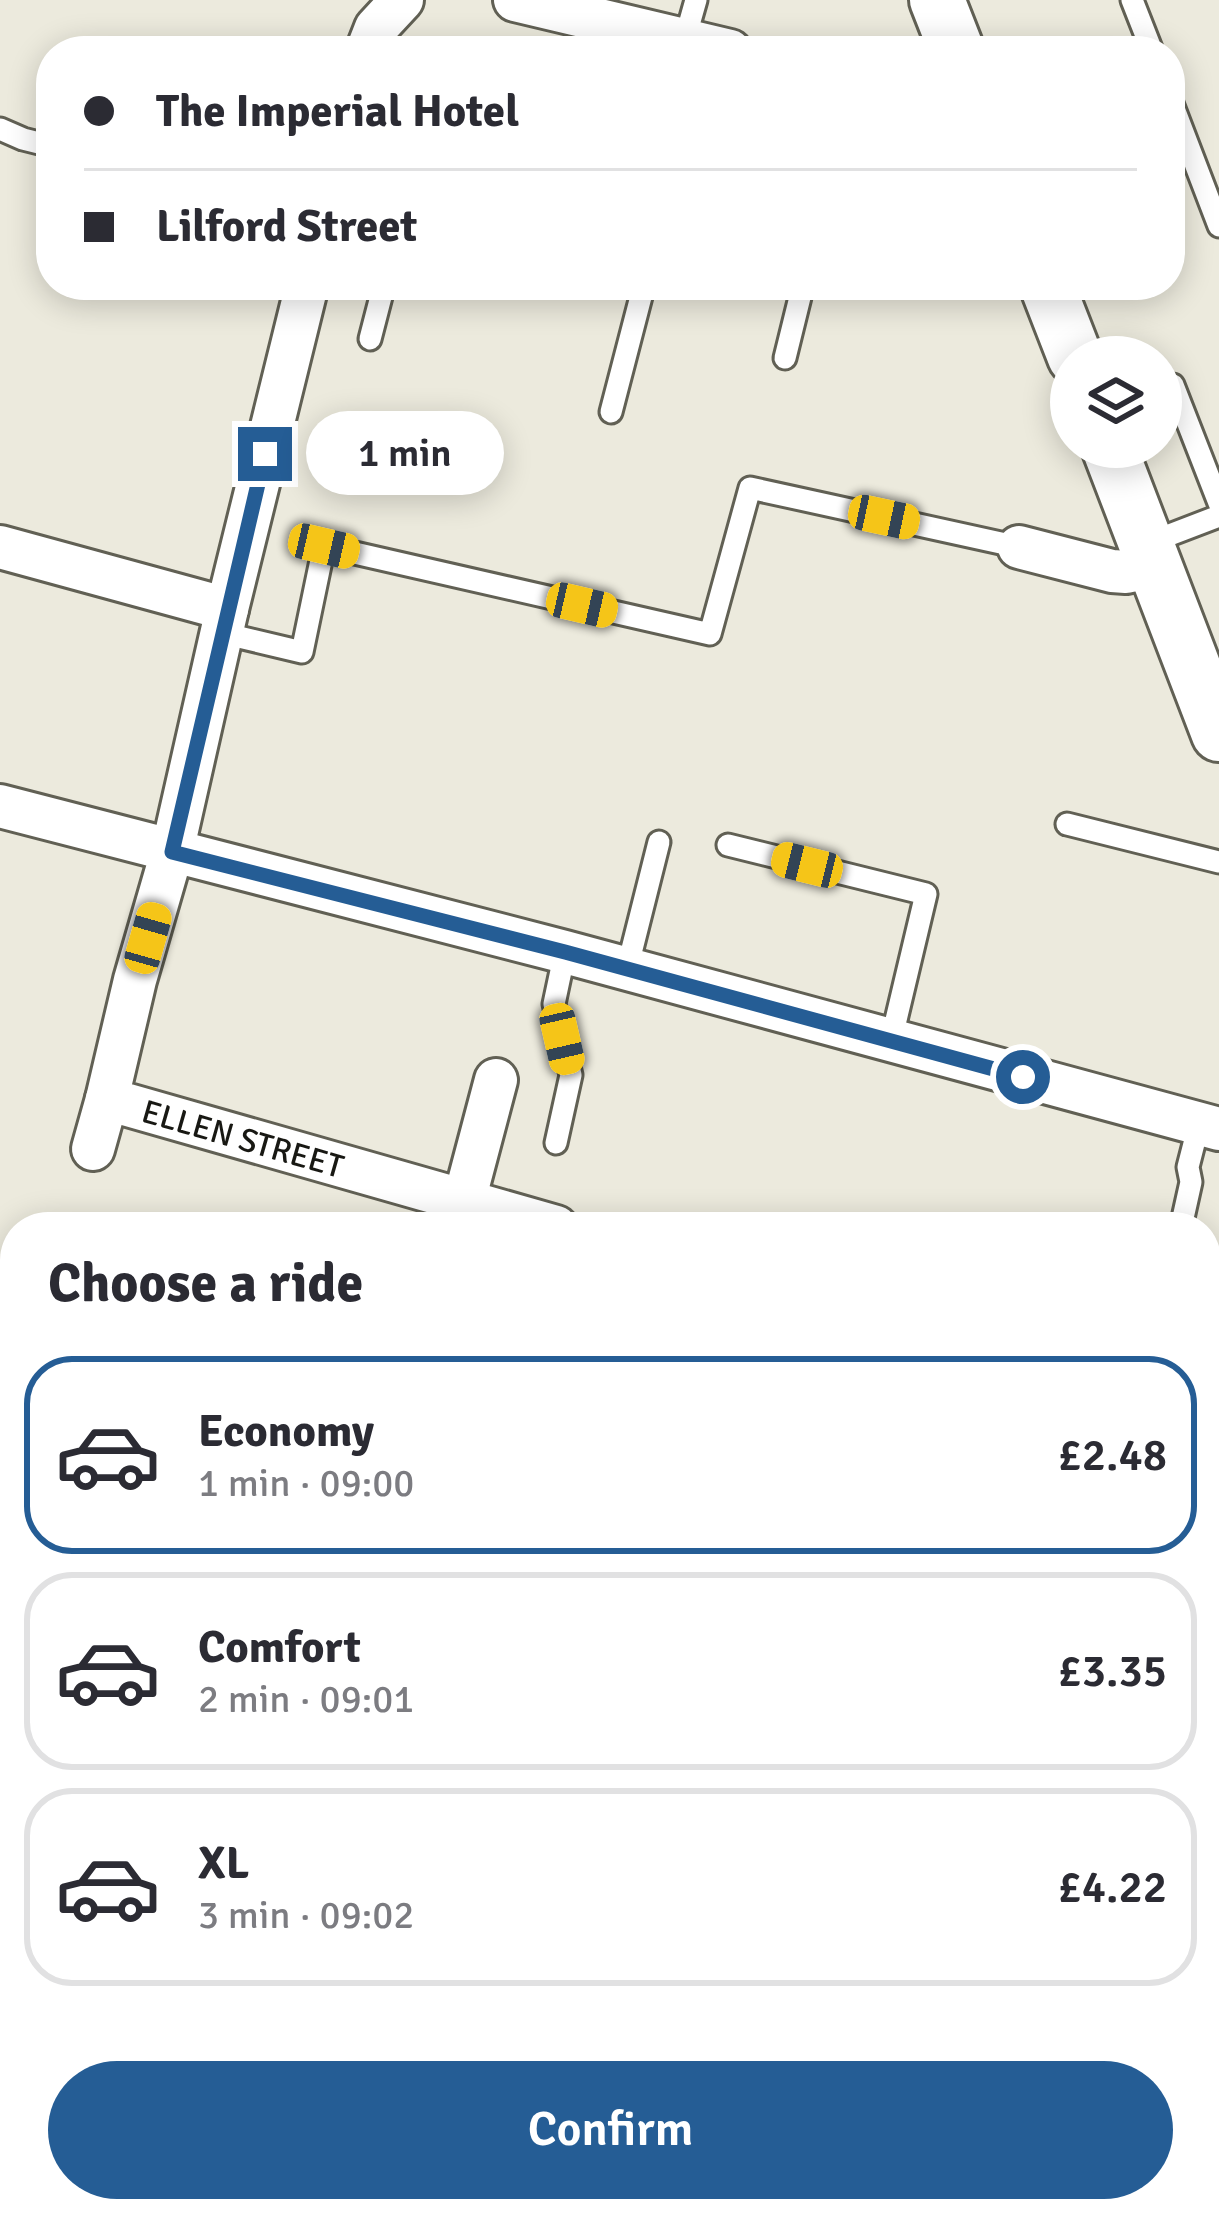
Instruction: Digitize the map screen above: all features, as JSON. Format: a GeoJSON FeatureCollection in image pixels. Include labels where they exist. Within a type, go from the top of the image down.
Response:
{"type":"FeatureCollection","features":[{"type":"Feature","properties":{"kind":"street"},"geometry":{"type":"LineString","coordinates":[[373,36],[402,0]]}},
{"type":"Feature","properties":{"kind":"street"},"geometry":{"type":"LineString","coordinates":[[515,0],[700,36]]}},
{"type":"Feature","properties":{"kind":"street"},"geometry":{"type":"LineString","coordinates":[[938,0],[951,36]]}},
{"type":"Feature","properties":{"kind":"street","name":"ELLEN STREET"},"geometry":{"type":"LineString","coordinates":[[303,300],[172,852],[107,1099],[503,1212]]}},
{"type":"Feature","properties":{"kind":"street"},"geometry":{"type":"LineString","coordinates":[[1053,300],[1067,336]]}},
{"type":"Feature","properties":{"kind":"street"},"geometry":{"type":"LineString","coordinates":[[1117,468],[1219,734]]}},
{"type":"Feature","properties":{"kind":"street"},"geometry":{"type":"LineString","coordinates":[[0,547],[224,621]]}},
{"type":"Feature","properties":{"kind":"street"},"geometry":{"type":"LineString","coordinates":[[1019,547],[1112,571],[1150,555]]}},
{"type":"Feature","properties":{"kind":"street"},"geometry":{"type":"LineString","coordinates":[[0,806],[565,952],[1209,1127]]}},
{"type":"Feature","properties":{"kind":"street"},"geometry":{"type":"LineString","coordinates":[[464,1201],[496,1080]]}},
{"type":"Feature","properties":{"kind":"street"},"geometry":{"type":"LineString","coordinates":[[93,1149],[107,1099]]}},
{"type":"Feature","properties":{"kind":"lane"},"geometry":{"type":"LineString","coordinates":[[1132,0],[1146,36]]}},
{"type":"Feature","properties":{"kind":"lane"},"geometry":{"type":"LineString","coordinates":[[0,129],[36,142]]}},
{"type":"Feature","properties":{"kind":"lane"},"geometry":{"type":"LineString","coordinates":[[1185,137],[1219,226]]}},
{"type":"Feature","properties":{"kind":"lane"},"geometry":{"type":"LineString","coordinates":[[370,339],[380,300]]}},
{"type":"Feature","properties":{"kind":"lane"},"geometry":{"type":"LineString","coordinates":[[611,412],[640,300]]}},
{"type":"Feature","properties":{"kind":"lane"},"geometry":{"type":"LineString","coordinates":[[785,358],[799,300]]}},
{"type":"Feature","properties":{"kind":"lane"},"geometry":{"type":"LineString","coordinates":[[1182,409],[1219,503]]}},
{"type":"Feature","properties":{"kind":"lane"},"geometry":{"type":"LineString","coordinates":[[224,621],[302,652],[324,546],[710,634],[750,488],[1019,547]]}},
{"type":"Feature","properties":{"kind":"lane"},"geometry":{"type":"LineString","coordinates":[[1150,555],[1219,516]]}},
{"type":"Feature","properties":{"kind":"lane"},"geometry":{"type":"LineString","coordinates":[[1067,824],[1219,862]]}},
{"type":"Feature","properties":{"kind":"lane"},"geometry":{"type":"LineString","coordinates":[[627,969],[658,842]]}},
{"type":"Feature","properties":{"kind":"lane"},"geometry":{"type":"LineString","coordinates":[[728,845],[926,894],[891,1041]]}},
{"type":"Feature","properties":{"kind":"lane"},"geometry":{"type":"LineString","coordinates":[[556,1143],[571,1075],[554,1004],[565,952]]}},
{"type":"Feature","properties":{"kind":"lane"},"geometry":{"type":"LineString","coordinates":[[1184,1212],[1191,1182],[1187,1167],[1209,1127]]}},
{"type":"Feature","properties":{"kind":"route"},"geometry":{"type":"LineString","coordinates":[[265,454],[172,852],[565,952],[1023,1077]]}}]}
